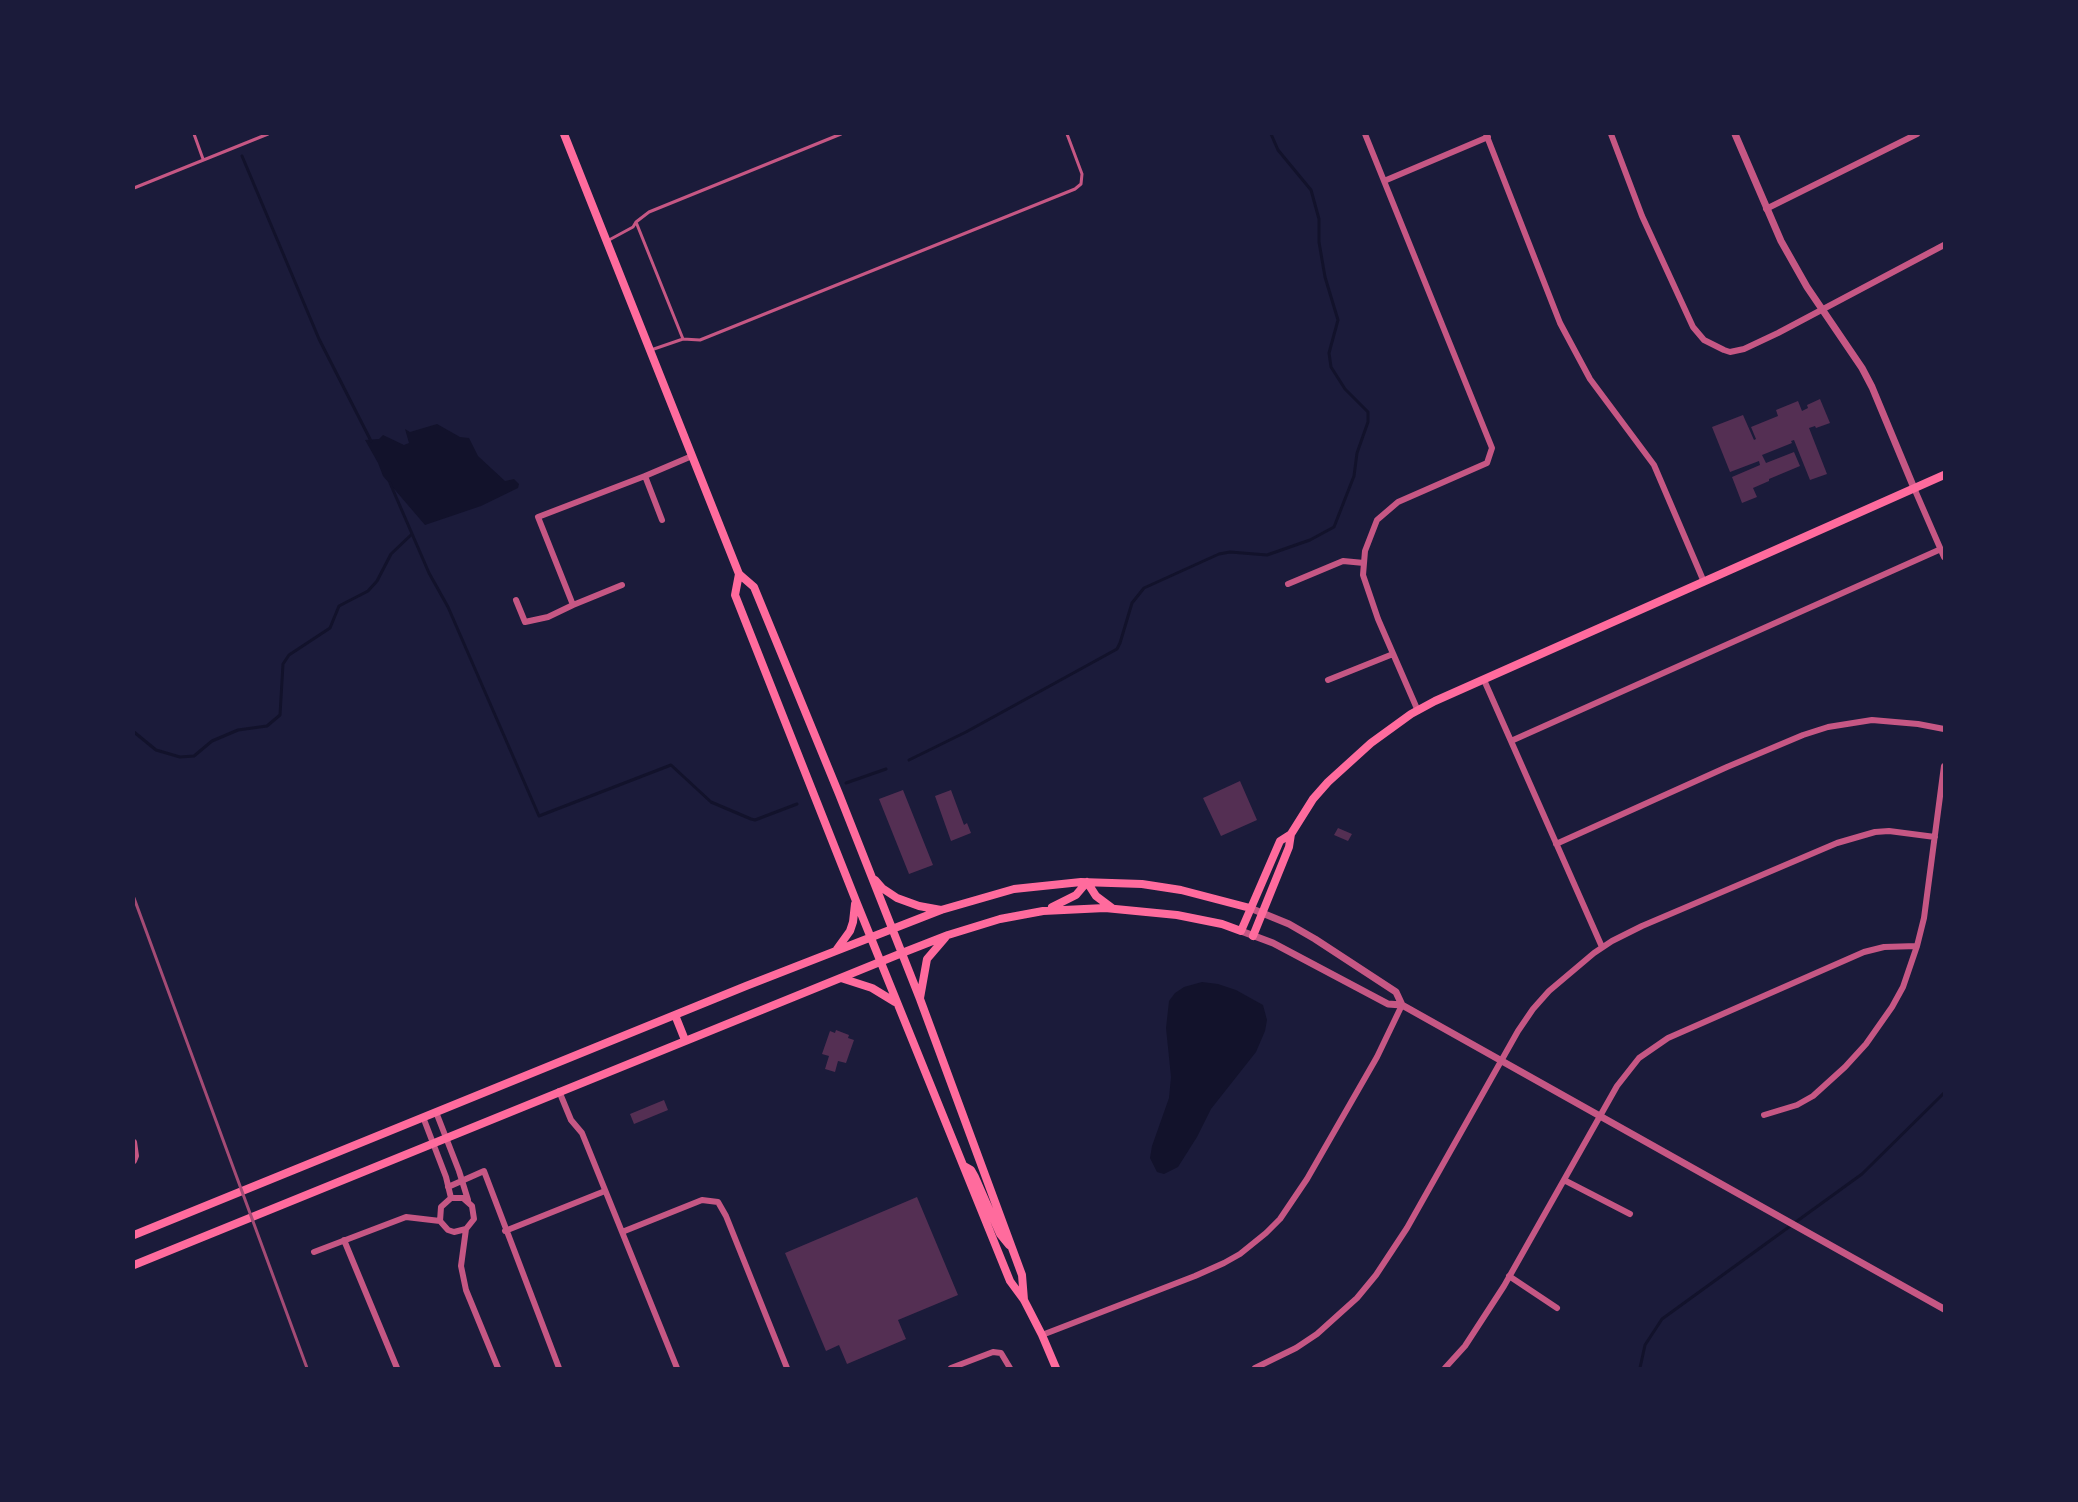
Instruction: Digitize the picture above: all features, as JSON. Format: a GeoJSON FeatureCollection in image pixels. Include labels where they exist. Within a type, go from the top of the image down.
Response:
{"type":"FeatureCollection","features":[{"type":"Feature","properties":{"kind":"main road"},"geometry":{"type":"LineString","coordinates":[[564,134],[739,574],[754,587],[902,953],[1022,1275],[1024,1300]]}},
{"type":"Feature","properties":{"kind":"main road"},"geometry":{"type":"LineString","coordinates":[[1253,936],[1289,847],[1291,834],[1313,799],[1328,782],[1371,743],[1418,711],[1944,475]]}},
{"type":"Feature","properties":{"kind":"main road"},"geometry":{"type":"LineString","coordinates":[[739,574],[735,595],[880,962],[1010,1281],[1024,1300],[1056,1368]]}},
{"type":"Feature","properties":{"kind":"main road"},"geometry":{"type":"LineString","coordinates":[[134,1265],[902,953],[948,935],[1000,919],[1042,911],[1112,908],[1177,915],[1222,924],[1241,931],[1280,841],[1291,834]]}},
{"type":"Feature","properties":{"kind":"main road"},"geometry":{"type":"LineString","coordinates":[[872,877],[882,888],[897,898],[919,906],[941,910]]}},
{"type":"Feature","properties":{"kind":"main road"},"geometry":{"type":"LineString","coordinates":[[134,1235],[675,1015],[941,910],[1014,889],[1045,884],[1087,882],[1152,885],[1181,890],[1250,909]]}},
{"type":"Feature","properties":{"kind":"main road"},"geometry":{"type":"LineString","coordinates":[[1087,882],[1096,896],[1112,908]]}},
{"type":"Feature","properties":{"kind":"main road"},"geometry":{"type":"LineString","coordinates":[[1042,911],[1076,895],[1087,882]]}},
{"type":"Feature","properties":{"kind":"main road"},"geometry":{"type":"LineString","coordinates":[[835,951],[850,931],[856,901]]}},
{"type":"Feature","properties":{"kind":"main road"},"geometry":{"type":"LineString","coordinates":[[920,999],[927,959],[934,948],[948,935]]}},
{"type":"Feature","properties":{"kind":"main road"},"geometry":{"type":"LineString","coordinates":[[841,978],[873,988],[897,1003]]}},
{"type":"Feature","properties":{"kind":"main road"},"geometry":{"type":"LineString","coordinates":[[675,1015],[685,1040]]}},
{"type":"Feature","properties":{"kind":"main road"},"geometry":{"type":"LineString","coordinates":[[963,1166],[971,1170],[1000,1234],[1013,1250]]}},
{"type":"Feature","properties":{"kind":"street"},"geometry":{"type":"LineString","coordinates":[[1365,134],[1492,448],[1487,463],[1398,502],[1377,520],[1365,552],[1363,575],[1378,619],[1418,711]]}},
{"type":"Feature","properties":{"kind":"street"},"geometry":{"type":"LineString","coordinates":[[1611,134],[1647,226],[1693,327],[1704,340],[1731,352],[1744,349],[1944,245]]}},
{"type":"Feature","properties":{"kind":"street"},"geometry":{"type":"LineString","coordinates":[[1736,134],[1781,241],[1872,387],[1944,557]]}},
{"type":"Feature","properties":{"kind":"street"},"geometry":{"type":"LineString","coordinates":[[1767,209],[1917,134]]}},
{"type":"Feature","properties":{"kind":"street"},"geometry":{"type":"LineString","coordinates":[[1384,181],[1487,135],[1560,323],[1590,379],[1654,465],[1704,582]]}},
{"type":"Feature","properties":{"kind":"street"},"geometry":{"type":"LineString","coordinates":[[573,605],[538,517],[692,456]]}},
{"type":"Feature","properties":{"kind":"street"},"geometry":{"type":"LineString","coordinates":[[645,476],[662,519]]}},
{"type":"Feature","properties":{"kind":"street"},"geometry":{"type":"LineString","coordinates":[[1511,741],[1941,549]]}},
{"type":"Feature","properties":{"kind":"street"},"geometry":{"type":"LineString","coordinates":[[1288,584],[1343,561],[1364,563]]}},
{"type":"Feature","properties":{"kind":"street"},"geometry":{"type":"LineString","coordinates":[[516,600],[525,622],[548,617],[622,585]]}},
{"type":"Feature","properties":{"kind":"street"},"geometry":{"type":"LineString","coordinates":[[1328,680],[1393,654]]}},
{"type":"Feature","properties":{"kind":"street"},"geometry":{"type":"LineString","coordinates":[[1484,680],[1602,947]]}},
{"type":"Feature","properties":{"kind":"street"},"geometry":{"type":"LineString","coordinates":[[1556,844],[1727,767],[1828,727],[1872,720],[1944,729]]}},
{"type":"Feature","properties":{"kind":"street"},"geometry":{"type":"LineString","coordinates":[[1764,1115],[1797,1105],[1813,1096],[1845,1067],[1866,1044],[1903,987],[1924,918],[1944,766]]}},
{"type":"Feature","properties":{"kind":"street"},"geometry":{"type":"LineString","coordinates":[[1255,1368],[1296,1348],[1317,1334],[1349,1306],[1376,1275],[1407,1228],[1518,1031],[1541,1000],[1602,947],[1642,926],[1837,843],[1875,832],[1890,831],[1935,837]]}},
{"type":"Feature","properties":{"kind":"street"},"geometry":{"type":"LineString","coordinates":[[1250,909],[1263,913],[1315,939],[1396,992],[1402,1005]]}},
{"type":"Feature","properties":{"kind":"street"},"geometry":{"type":"LineString","coordinates":[[1241,931],[1274,943],[1388,1004],[1402,1005],[1944,1309]]}},
{"type":"Feature","properties":{"kind":"street"},"geometry":{"type":"LineString","coordinates":[[1445,1368],[1465,1346],[1509,1276],[1617,1086],[1639,1058],[1668,1038],[1864,952],[1884,947],[1917,946]]}},
{"type":"Feature","properties":{"kind":"street"},"geometry":{"type":"LineString","coordinates":[[1042,1335],[1214,1267],[1240,1254],[1266,1233],[1280,1219],[1307,1179],[1377,1057],[1402,1005]]}},
{"type":"Feature","properties":{"kind":"street"},"geometry":{"type":"LineString","coordinates":[[559,1091],[572,1120],[582,1133],[677,1368]]}},
{"type":"Feature","properties":{"kind":"street"},"geometry":{"type":"LineString","coordinates":[[314,1252],[406,1217],[440,1221],[448,1230],[460,1232],[471,1225],[474,1212],[436,1112]]}},
{"type":"Feature","properties":{"kind":"street"},"geometry":{"type":"LineString","coordinates":[[423,1118],[451,1198]]}},
{"type":"Feature","properties":{"kind":"street"},"geometry":{"type":"LineString","coordinates":[[134,1142],[136,1156],[134,1161]]}},
{"type":"Feature","properties":{"kind":"street"},"geometry":{"type":"LineString","coordinates":[[448,1187],[483,1171],[559,1368]]}},
{"type":"Feature","properties":{"kind":"street"},"geometry":{"type":"LineString","coordinates":[[1564,1180],[1630,1214]]}},
{"type":"Feature","properties":{"kind":"street"},"geometry":{"type":"LineString","coordinates":[[505,1231],[606,1191]]}},
{"type":"Feature","properties":{"kind":"street"},"geometry":{"type":"LineString","coordinates":[[440,1221],[441,1207],[451,1198],[457,1197],[468,1201]]}},
{"type":"Feature","properties":{"kind":"street"},"geometry":{"type":"LineString","coordinates":[[622,1232],[702,1200],[718,1202],[726,1216],[787,1368]]}},
{"type":"Feature","properties":{"kind":"street"},"geometry":{"type":"LineString","coordinates":[[466,1229],[461,1266],[466,1290],[498,1368]]}},
{"type":"Feature","properties":{"kind":"street"},"geometry":{"type":"LineString","coordinates":[[344,1239],[397,1368]]}},
{"type":"Feature","properties":{"kind":"street"},"geometry":{"type":"LineString","coordinates":[[1509,1276],[1557,1308]]}},
{"type":"Feature","properties":{"kind":"street"},"geometry":{"type":"LineString","coordinates":[[951,1368],[993,1352],[1000,1353],[1010,1368]]}},
{"type":"Feature","properties":{"kind":"lane"},"geometry":{"type":"LineString","coordinates":[[194,134],[203,159]]}},
{"type":"Feature","properties":{"kind":"lane"},"geometry":{"type":"LineString","coordinates":[[134,188],[268,134]]}},
{"type":"Feature","properties":{"kind":"lane"},"geometry":{"type":"LineString","coordinates":[[607,241],[633,227],[649,212],[841,134]]}},
{"type":"Feature","properties":{"kind":"lane"},"geometry":{"type":"LineString","coordinates":[[650,350],[683,339],[700,340],[708,337],[1075,189],[1081,184],[1082,174],[1067,134]]}},
{"type":"Feature","properties":{"kind":"lane"},"geometry":{"type":"LineString","coordinates":[[636,222],[683,339]]}},
{"type":"Feature","properties":{"kind":"shaded area"},"geometry":{"type":"Polygon","coordinates":[[[437,424],[460,437],[469,438],[478,456],[505,481],[514,479],[519,484],[518,488],[481,506],[425,525],[383,476],[365,440],[379,439],[383,435],[404,445],[409,443],[405,429],[410,432],[437,424]]]}},
{"type":"Feature","properties":{"kind":"shaded area"},"geometry":{"type":"Polygon","coordinates":[[[1202,982],[1236,990],[1263,1005],[1267,1020],[1265,1031],[1256,1052],[1211,1109],[1178,1167],[1164,1174],[1157,1172],[1150,1158],[1169,1098],[1171,1077],[1166,1028],[1169,1001],[1184,987],[1202,982]]]}},
{"type":"Feature","properties":{"kind":"building"},"geometry":{"type":"Polygon","coordinates":[[[1820,399],[1830,423],[1809,428],[1827,474],[1810,480],[1794,440],[1791,441],[1792,443],[1762,455],[1766,463],[1794,452],[1800,466],[1753,488],[1757,497],[1742,503],[1732,477],[1760,465],[1759,461],[1730,472],[1712,427],[1743,415],[1754,440],[1756,439],[1751,427],[1778,416],[1776,410],[1798,401],[1802,411],[1808,408],[1807,405],[1820,399]]]}},
{"type":"Feature","properties":{"kind":"building"},"geometry":{"type":"Polygon","coordinates":[[[1240,781],[1257,820],[1221,836],[1203,798],[1240,781]]]}},
{"type":"Feature","properties":{"kind":"building"},"geometry":{"type":"Polygon","coordinates":[[[903,790],[933,865],[909,874],[879,799],[903,790]]]}},
{"type":"Feature","properties":{"kind":"building"},"geometry":{"type":"Polygon","coordinates":[[[951,790],[964,825],[967,823],[971,833],[951,841],[935,796],[951,790]]]}},
{"type":"Feature","properties":{"kind":"building"},"geometry":{"type":"Polygon","coordinates":[[[1338,828],[1352,834],[1348,841],[1334,835],[1338,828]]]}},
{"type":"Feature","properties":{"kind":"building"},"geometry":{"type":"Polygon","coordinates":[[[836,1030],[849,1035],[848,1038],[854,1040],[846,1063],[838,1061],[835,1072],[825,1069],[829,1056],[822,1054],[830,1031],[835,1033],[836,1030]]]}},
{"type":"Feature","properties":{"kind":"building"},"geometry":{"type":"Polygon","coordinates":[[[664,1100],[668,1110],[634,1124],[630,1114],[664,1100]]]}},
{"type":"Feature","properties":{"kind":"building"},"geometry":{"type":"Polygon","coordinates":[[[917,1197],[958,1295],[898,1320],[906,1339],[847,1364],[839,1345],[826,1351],[785,1253],[917,1197]]]}},
{"type":"Feature","properties":{"kind":"waterway"},"geometry":{"type":"LineString","coordinates":[[909,760],[966,732],[1117,649],[1132,603],[1144,588],[1219,554],[1230,552],[1267,555],[1310,540],[1334,527],[1354,476],[1357,453],[1368,422],[1368,412],[1345,389],[1331,367],[1329,353],[1338,320],[1325,277],[1319,242],[1319,219],[1311,190],[1278,150],[1271,134]]}},
{"type":"Feature","properties":{"kind":"waterway"},"geometry":{"type":"LineString","coordinates":[[242,156],[319,339],[371,441]]}},
{"type":"Feature","properties":{"kind":"waterway"},"geometry":{"type":"LineString","coordinates":[[390,483],[429,573],[448,607],[539,816],[671,765],[711,802],[751,819],[755,820],[797,804]]}},
{"type":"Feature","properties":{"kind":"waterway"},"geometry":{"type":"LineString","coordinates":[[134,732],[156,750],[180,757],[194,756],[212,741],[238,730],[267,726],[280,715],[283,664],[289,655],[330,628],[339,606],[368,591],[377,581],[391,554],[412,534]]}},
{"type":"Feature","properties":{"kind":"waterway"},"geometry":{"type":"LineString","coordinates":[[846,783],[886,769]]}},
{"type":"Feature","properties":{"kind":"waterway"},"geometry":{"type":"LineString","coordinates":[[1640,1368],[1645,1345],[1662,1319],[1862,1174],[1944,1093]]}},
{"type":"Feature","properties":{"kind":"railway"},"geometry":{"type":"LineString","coordinates":[[134,898],[307,1368]]}}]}
